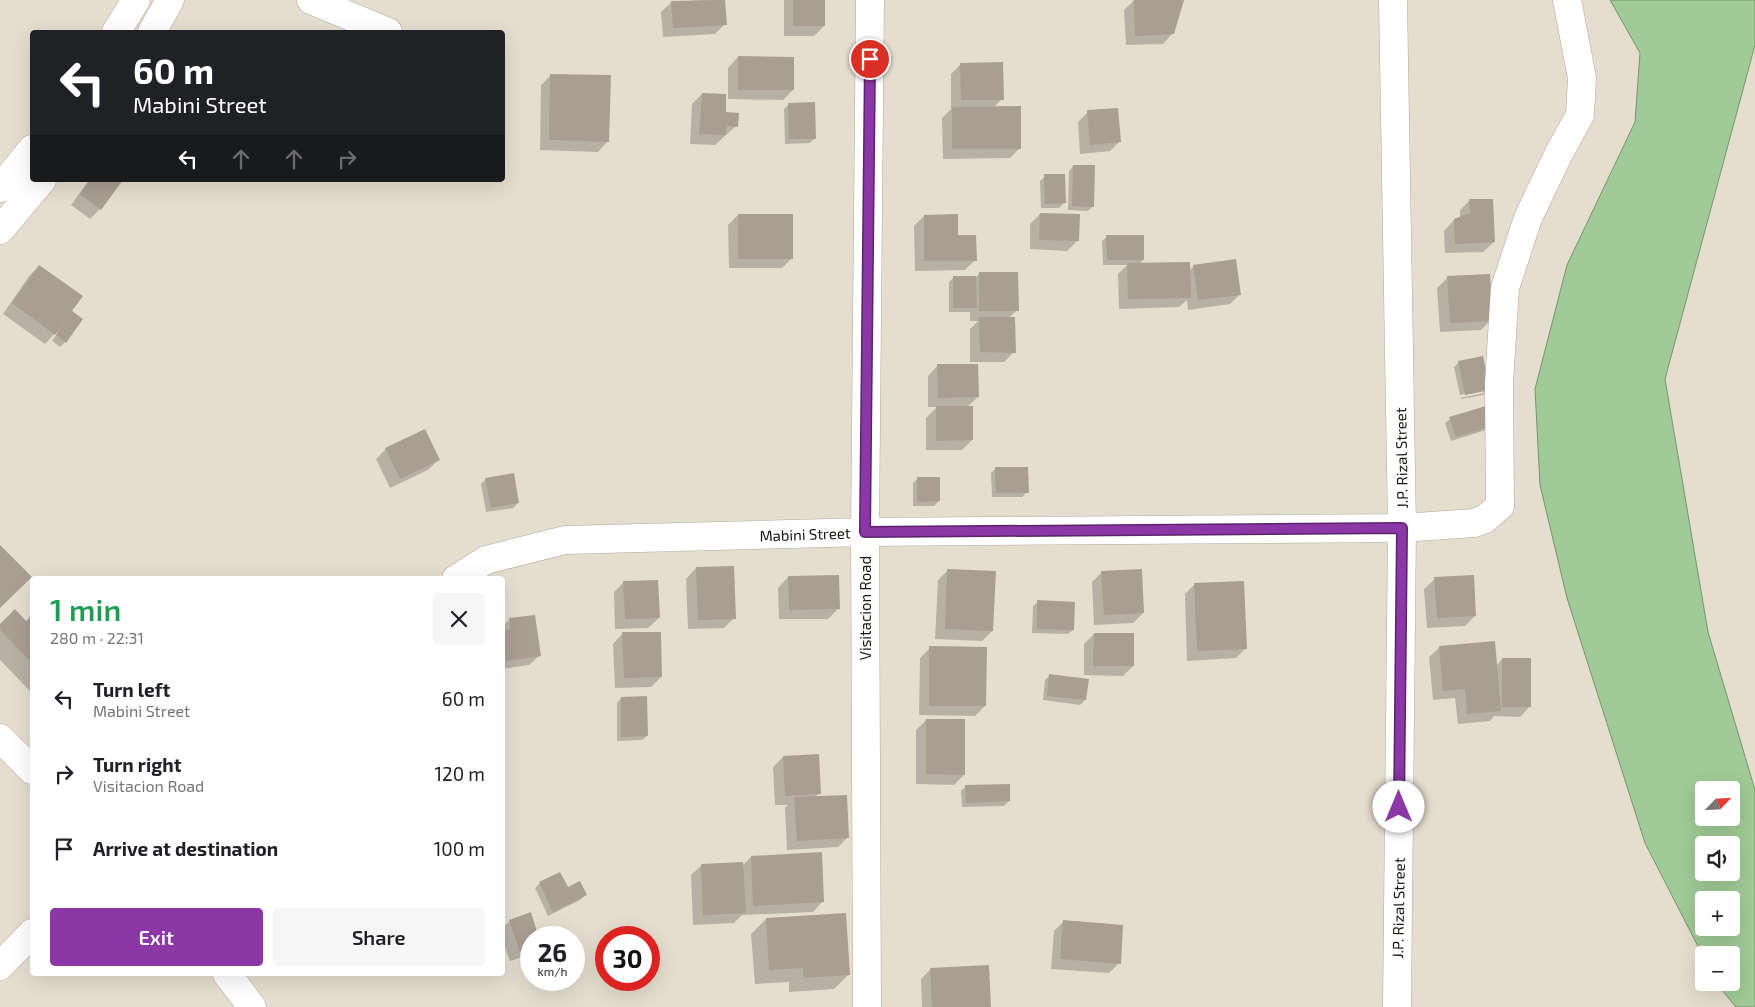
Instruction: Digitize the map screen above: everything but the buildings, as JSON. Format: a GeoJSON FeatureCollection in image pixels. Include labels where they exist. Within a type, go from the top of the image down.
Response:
{"type":"FeatureCollection","features":[{"type":"Feature","properties":{"kind":"street"},"geometry":{"type":"LineString","coordinates":[[117,30],[136,0]]}},
{"type":"Feature","properties":{"kind":"street"},"geometry":{"type":"LineString","coordinates":[[153,30],[170,0]]}},
{"type":"Feature","properties":{"kind":"street"},"geometry":{"type":"LineString","coordinates":[[311,0],[383,30]]}},
{"type":"Feature","properties":{"kind":"street","name":"Visitacion Road"},"geometry":{"type":"LineString","coordinates":[[867,1007],[865,532],[870,0]]}},
{"type":"Feature","properties":{"kind":"street","name":"J.P. Rizal Street"},"geometry":{"type":"LineString","coordinates":[[1393,0],[1402,528],[1397,1007]]}},
{"type":"Feature","properties":{"kind":"street","name":"Mabini Street"},"geometry":{"type":"LineString","coordinates":[[461,576],[486,560],[565,540],[865,532],[1402,528],[1474,523],[1484,519],[1500,506],[1500,383],[1505,288],[1528,218],[1559,153],[1580,115],[1582,78],[1567,0]]}},
{"type":"Feature","properties":{"kind":"street"},"geometry":{"type":"LineString","coordinates":[[0,188],[30,151]]}},
{"type":"Feature","properties":{"kind":"street"},"geometry":{"type":"LineString","coordinates":[[0,230],[40,182]]}},
{"type":"Feature","properties":{"kind":"street"},"geometry":{"type":"LineString","coordinates":[[0,738],[30,768]]}},
{"type":"Feature","properties":{"kind":"street"},"geometry":{"type":"LineString","coordinates":[[0,966],[30,935]]}},
{"type":"Feature","properties":{"kind":"street"},"geometry":{"type":"LineString","coordinates":[[229,976],[252,1007]]}},
{"type":"Feature","properties":{"kind":"shaded area"},"geometry":{"type":"Polygon","coordinates":[[[1610,0],[1755,0],[1755,45],[1665,379],[1708,632],[1755,790],[1755,1007],[1736,1007],[1723,991],[1740,991],[1740,946],[1698,946],[1645,843],[1567,598],[1540,485],[1535,389],[1567,265],[1635,122],[1640,53],[1610,0]]]}},
{"type":"Feature","properties":{"kind":"route"},"geometry":{"type":"LineString","coordinates":[[870,59],[865,532],[1402,528],[1399,807]]}}]}
